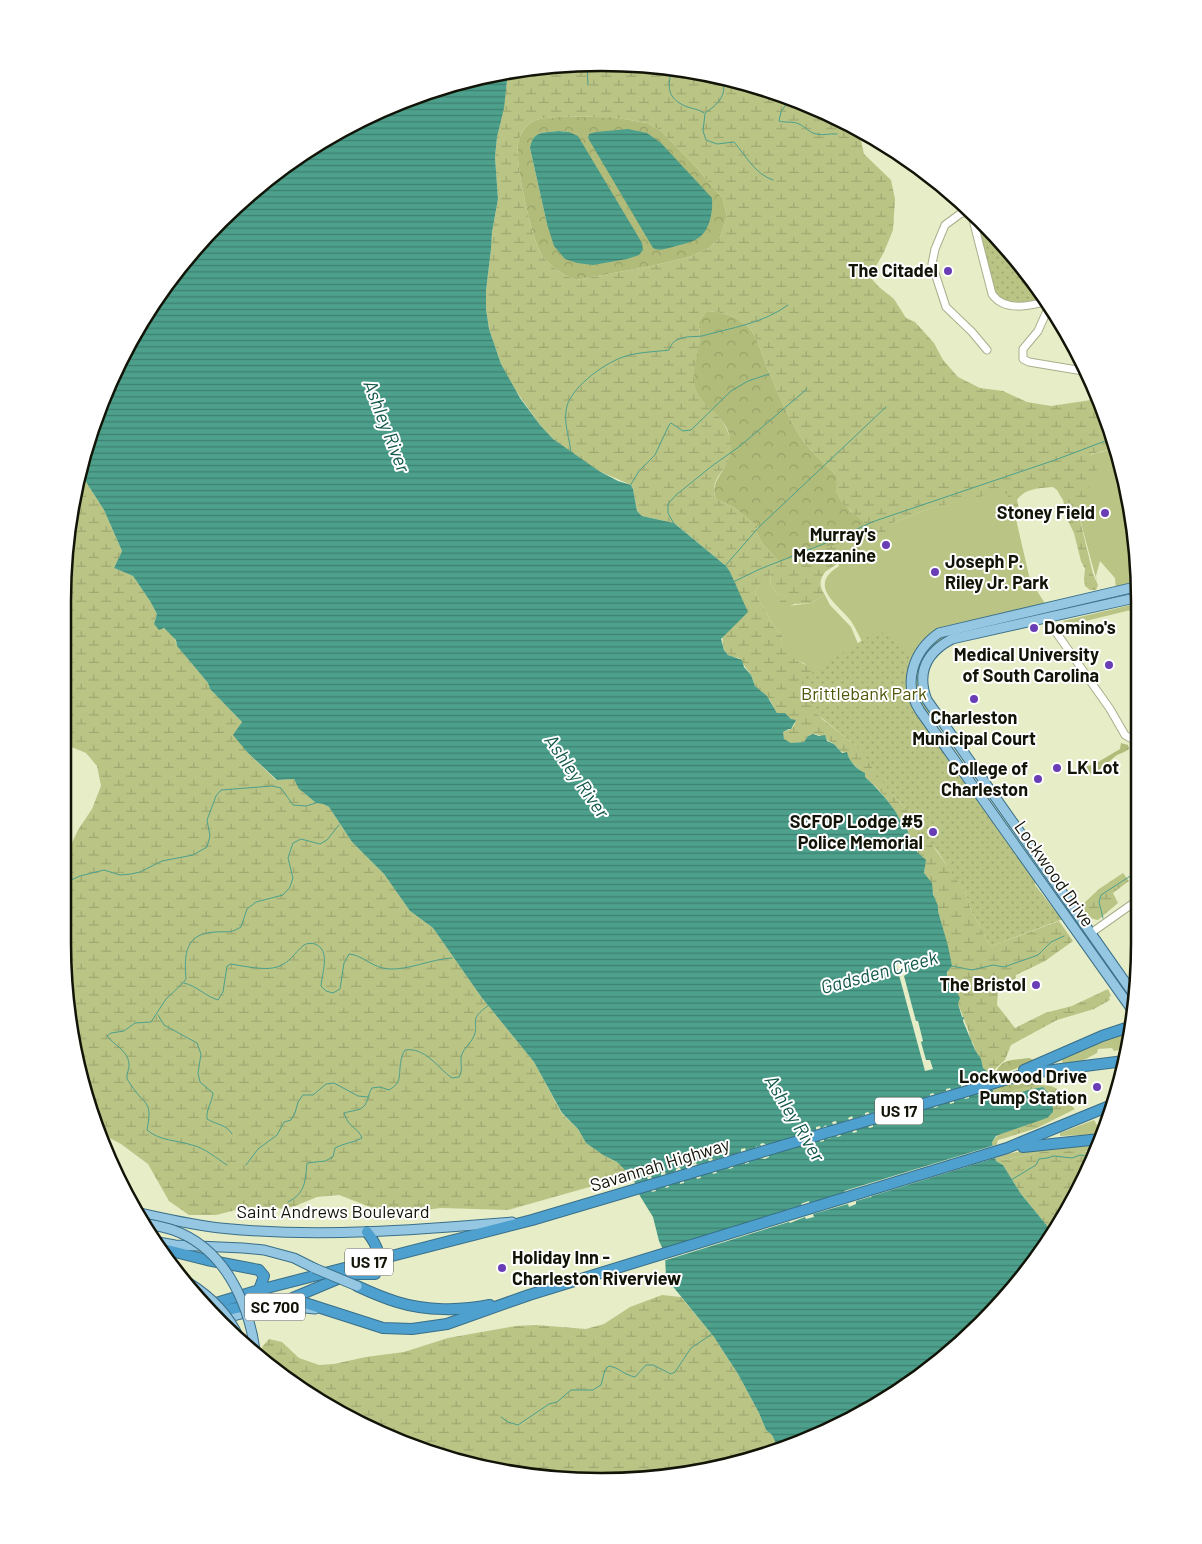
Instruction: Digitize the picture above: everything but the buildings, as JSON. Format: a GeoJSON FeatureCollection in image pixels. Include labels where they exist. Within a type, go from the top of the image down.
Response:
{"type":"FeatureCollection","features":[{"type":"Feature","properties":{"kind":"highway"},"geometry":{"type":"LineString","coordinates":[[1001,1081],[1102,1036],[1124,1029]]}},
{"type":"Feature","properties":{"kind":"highway","name":"Savannah Highway"},"geometry":{"type":"LineString","coordinates":[[213,1304],[532,1220],[1030,1073],[1117,1063]]}},
{"type":"Feature","properties":{"kind":"highway"},"geometry":{"type":"LineString","coordinates":[[220,1311],[261,1304],[302,1302],[383,1328],[412,1329],[447,1324],[530,1295],[1005,1149],[1104,1108]]}},
{"type":"Feature","properties":{"kind":"highway"},"geometry":{"type":"LineString","coordinates":[[1005,1149],[1092,1140]]}},
{"type":"Feature","properties":{"kind":"highway"},"geometry":{"type":"LineString","coordinates":[[282,1302],[297,1298],[318,1286],[345,1276],[375,1274],[379,1267],[377,1246],[366,1232]]}},
{"type":"Feature","properties":{"kind":"highway"},"geometry":{"type":"LineString","coordinates":[[171,1251],[259,1270],[264,1276],[260,1290]]}},
{"type":"Feature","properties":{"kind":"highway"},"geometry":{"type":"LineString","coordinates":[[357,1286],[398,1302],[432,1308],[487,1305],[530,1295]]}},
{"type":"Feature","properties":{"kind":"main road","name":"Lockwood Drive"},"geometry":{"type":"LineString","coordinates":[[1127,1003],[917,707],[913,697],[911,678],[915,660],[922,649],[939,633],[1131,588]]}},
{"type":"Feature","properties":{"kind":"main road","name":"Lockwood Drive"},"geometry":{"type":"LineString","coordinates":[[1129,988],[946,728],[924,693],[922,678],[926,665],[935,650],[952,639],[1131,599]]}},
{"type":"Feature","properties":{"kind":"main road"},"geometry":{"type":"LineString","coordinates":[[1036,610],[1045,618]]}},
{"type":"Feature","properties":{"kind":"main road"},"geometry":{"type":"LineString","coordinates":[[978,623],[980,633]]}},
{"type":"Feature","properties":{"kind":"main road"},"geometry":{"type":"LineString","coordinates":[[936,735],[946,728]]}},
{"type":"Feature","properties":{"kind":"main road"},"geometry":{"type":"LineString","coordinates":[[982,799],[992,792]]}},
{"type":"Feature","properties":{"kind":"main road"},"geometry":{"type":"LineString","coordinates":[[1011,840],[1021,834]]}},
{"type":"Feature","properties":{"kind":"main road"},"geometry":{"type":"LineString","coordinates":[[1043,886],[1053,879]]}},
{"type":"Feature","properties":{"kind":"main road"},"geometry":{"type":"LineString","coordinates":[[1081,940],[1091,933]]}},
{"type":"Feature","properties":{"kind":"main road"},"geometry":{"type":"LineString","coordinates":[[1123,998],[1128,996]]}},
{"type":"Feature","properties":{"kind":"main road","name":"Saint Andrews Boulevard"},"geometry":{"type":"LineString","coordinates":[[146,1214],[218,1228],[272,1232],[366,1232],[532,1220]]}},
{"type":"Feature","properties":{"kind":"main road"},"geometry":{"type":"LineString","coordinates":[[153,1225],[173,1230],[192,1240],[206,1250],[222,1267],[238,1290],[248,1318],[252,1341]]}},
{"type":"Feature","properties":{"kind":"main road","name":"Saint Andrews Boulevard"},"geometry":{"type":"LineString","coordinates":[[166,1244],[175,1246],[264,1250],[294,1258],[357,1286]]}},
{"type":"Feature","properties":{"kind":"main road"},"geometry":{"type":"LineString","coordinates":[[206,1295],[227,1319]]}},
{"type":"Feature","properties":{"kind":"main road","name":"SC 700"},"geometry":{"type":"LineString","coordinates":[[226,1318],[260,1309],[286,1306],[334,1311]]}},
{"type":"Feature","properties":{"kind":"street"},"geometry":{"type":"LineString","coordinates":[[962,213],[945,225],[935,249],[932,264],[946,307],[988,350]]}},
{"type":"Feature","properties":{"kind":"street"},"geometry":{"type":"LineString","coordinates":[[974,225],[992,294],[997,301],[1003,305],[1014,306],[1039,304]]}},
{"type":"Feature","properties":{"kind":"street"},"geometry":{"type":"LineString","coordinates":[[1045,313],[1038,331],[1022,349],[1024,359],[1029,362],[1077,370]]}},
{"type":"Feature","properties":{"kind":"street"},"geometry":{"type":"LineString","coordinates":[[1045,618],[1124,733],[1131,738]]}},
{"type":"Feature","properties":{"kind":"street"},"geometry":{"type":"LineString","coordinates":[[1091,933],[1131,905]]}},
{"type":"Feature","properties":{"kind":"green space"},"geometry":{"type":"Polygon","coordinates":[[[566,72],[636,72],[670,76],[704,81],[771,99],[804,112],[861,139],[864,154],[891,180],[895,199],[893,230],[884,252],[870,277],[894,299],[906,318],[915,322],[934,343],[943,360],[958,377],[980,388],[1003,391],[1027,402],[1051,406],[1091,400],[1109,450],[1091,455],[1109,450],[1101,459],[1097,470],[1094,472],[1086,499],[1080,505],[1078,512],[1093,574],[1098,585],[1096,590],[1090,590],[1085,586],[1085,569],[1074,533],[1069,523],[1063,500],[1053,487],[1034,489],[1024,493],[1017,500],[1019,509],[1012,511],[1007,494],[1000,492],[928,509],[890,524],[895,525],[825,572],[821,583],[825,595],[811,603],[794,604],[785,609],[780,607],[780,601],[786,597],[776,593],[774,588],[770,586],[771,574],[758,586],[755,593],[769,619],[783,637],[781,640],[787,654],[805,665],[813,675],[821,718],[866,754],[891,793],[905,807],[965,891],[971,910],[989,944],[992,946],[1059,921],[1073,941],[1045,961],[1016,975],[1015,980],[998,990],[997,1005],[1015,1028],[1045,1013],[1072,1006],[1108,989],[1111,996],[1109,997],[1110,1000],[1094,1009],[1057,1020],[1011,1045],[1005,1060],[995,1069],[992,1078],[989,1079],[970,1040],[969,1032],[958,1004],[954,983],[947,976],[944,933],[931,885],[924,873],[924,862],[917,851],[917,843],[910,837],[905,824],[899,820],[894,809],[879,790],[851,762],[846,752],[840,751],[825,737],[815,734],[809,735],[804,742],[797,743],[790,743],[785,740],[783,732],[791,729],[795,724],[794,722],[785,715],[777,713],[770,700],[755,686],[751,675],[739,658],[729,655],[724,649],[724,631],[738,592],[726,566],[674,523],[642,516],[637,511],[631,485],[599,471],[553,439],[540,425],[509,381],[489,329],[486,309],[492,232],[498,199],[495,157],[507,80],[566,72]],[[558,117],[532,122],[523,132],[518,144],[519,167],[528,215],[536,243],[546,261],[566,276],[576,280],[689,257],[709,248],[720,237],[727,217],[723,199],[696,167],[661,131],[647,123],[612,117],[558,117]],[[707,311],[698,322],[700,337],[694,370],[696,390],[704,403],[725,425],[731,446],[730,457],[714,486],[716,499],[735,508],[759,527],[755,529],[762,543],[780,562],[797,556],[796,551],[800,548],[830,546],[854,540],[877,530],[865,524],[841,502],[836,492],[836,475],[799,435],[789,417],[758,342],[752,332],[735,318],[719,312],[707,311]]]}},
{"type":"Feature","properties":{"kind":"green space"},"geometry":{"type":"Polygon","coordinates":[[[558,117],[612,117],[647,123],[661,131],[696,167],[723,199],[727,217],[720,237],[709,248],[689,257],[576,280],[566,276],[546,261],[536,243],[524,199],[519,167],[518,144],[527,126],[538,120],[558,117]],[[559,131],[540,134],[531,142],[530,148],[547,224],[569,132],[559,131]]]}},
{"type":"Feature","properties":{"kind":"green space"},"geometry":{"type":"Polygon","coordinates":[[[977,228],[1021,279],[1036,300],[1015,303],[995,296],[977,228]]]}},
{"type":"Feature","properties":{"kind":"green space"},"geometry":{"type":"Polygon","coordinates":[[[707,311],[730,315],[740,320],[749,328],[758,342],[768,370],[799,435],[836,475],[836,492],[850,511],[881,531],[838,564],[781,564],[762,543],[755,529],[759,528],[735,508],[716,499],[714,489],[716,481],[727,462],[729,434],[723,422],[699,397],[693,378],[700,337],[698,322],[707,311]]]}},
{"type":"Feature","properties":{"kind":"green space","name":"Stoney Field"},"geometry":{"type":"Polygon","coordinates":[[[1109,450],[1113,464],[1126,532],[1131,586],[1116,589],[1115,578],[1100,561],[1096,576],[1097,582],[1078,512],[1092,454],[1109,450]]]}},
{"type":"Feature","properties":{"kind":"green space"},"geometry":{"type":"Polygon","coordinates":[[[85,481],[104,510],[122,551],[114,568],[133,576],[157,614],[154,624],[172,635],[177,646],[208,683],[210,689],[242,722],[234,735],[247,752],[276,780],[294,779],[303,792],[316,803],[329,807],[352,842],[384,874],[410,911],[433,928],[482,998],[534,1062],[562,1114],[578,1129],[586,1143],[617,1162],[627,1171],[593,1186],[508,1210],[441,1208],[409,1212],[373,1208],[339,1195],[317,1197],[284,1209],[271,1207],[244,1208],[216,1215],[189,1215],[169,1201],[148,1164],[121,1144],[109,1138],[89,1080],[81,1046],[72,978],[71,845],[92,809],[101,786],[97,766],[86,753],[71,747],[72,566],[85,481]]]}},
{"type":"Feature","properties":{"kind":"green space","name":"Joseph P. Riley Jr. Park"},"geometry":{"type":"Polygon","coordinates":[[[1009,489],[1030,580],[1046,605],[946,628],[915,655],[864,646],[851,621],[833,601],[825,587],[825,580],[839,566],[838,564],[890,524],[928,509],[1009,489]]]}},
{"type":"Feature","properties":{"kind":"green space"},"geometry":{"type":"Polygon","coordinates":[[[771,573],[770,586],[774,588],[776,593],[787,597],[780,601],[780,607],[811,603],[825,595],[830,605],[851,627],[859,646],[813,675],[804,663],[794,660],[783,652],[781,640],[783,637],[769,619],[755,593],[758,586],[771,573]]]}},
{"type":"Feature","properties":{"kind":"green space"},"geometry":{"type":"Polygon","coordinates":[[[1131,605],[1131,610],[1069,625],[1063,621],[1131,605]]]}},
{"type":"Feature","properties":{"kind":"green space"},"geometry":{"type":"Polygon","coordinates":[[[975,629],[951,637],[920,671],[940,726],[936,727],[919,705],[913,681],[921,654],[938,637],[975,629]]]}},
{"type":"Feature","properties":{"kind":"green space","name":"Brittlebank Park"},"geometry":{"type":"Polygon","coordinates":[[[878,630],[915,655],[910,693],[1036,880],[1035,885],[1063,919],[992,946],[989,944],[971,910],[965,891],[938,852],[915,825],[905,807],[891,793],[872,768],[863,752],[817,714],[808,700],[801,680],[878,630]]]}},
{"type":"Feature","properties":{"kind":"green space"},"geometry":{"type":"Polygon","coordinates":[[[1121,743],[1128,745],[1129,749],[1117,755],[1094,773],[1086,774],[1081,765],[1093,765],[1120,749],[1121,743]]]}},
{"type":"Feature","properties":{"kind":"green space"},"geometry":{"type":"Polygon","coordinates":[[[1123,873],[1129,881],[1113,893],[1118,903],[1098,920],[1089,918],[1081,906],[1099,889],[1123,873]]]}},
{"type":"Feature","properties":{"kind":"green space"},"geometry":{"type":"Polygon","coordinates":[[[1118,1034],[1123,1036],[1120,1050],[1114,1051],[1112,1048],[1098,1049],[1097,1053],[1065,1073],[1062,1060],[1053,1063],[1118,1034]]]}},
{"type":"Feature","properties":{"kind":"green space"},"geometry":{"type":"Polygon","coordinates":[[[1029,1058],[1034,1060],[999,1075],[996,1074],[1004,1062],[1029,1058]]]}},
{"type":"Feature","properties":{"kind":"green space"},"geometry":{"type":"Polygon","coordinates":[[[1041,1075],[1042,1080],[1034,1086],[1023,1089],[1002,1091],[998,1086],[1041,1075]]]}},
{"type":"Feature","properties":{"kind":"green space"},"geometry":{"type":"Polygon","coordinates":[[[1034,1085],[1050,1086],[1059,1090],[1075,1109],[1037,1128],[998,1140],[996,1146],[993,1147],[992,1142],[1002,1133],[1016,1126],[1047,1117],[1053,1104],[1043,1087],[995,1101],[992,1088],[998,1086],[1002,1091],[1034,1085]]]}},
{"type":"Feature","properties":{"kind":"green space"},"geometry":{"type":"Polygon","coordinates":[[[1094,1120],[1098,1126],[1095,1134],[1060,1136],[1060,1133],[1094,1120]]]}},
{"type":"Feature","properties":{"kind":"green space"},"geometry":{"type":"Polygon","coordinates":[[[1090,1145],[1088,1151],[1041,1152],[1004,1160],[999,1156],[1035,1149],[1090,1145]]]}},
{"type":"Feature","properties":{"kind":"green space"},"geometry":{"type":"Polygon","coordinates":[[[1082,1150],[1087,1152],[1060,1208],[1048,1227],[1021,1194],[1003,1165],[996,1161],[996,1157],[999,1156],[1004,1160],[1041,1152],[1082,1150]]]}},
{"type":"Feature","properties":{"kind":"green space"},"geometry":{"type":"Polygon","coordinates":[[[662,1295],[681,1297],[714,1337],[738,1374],[766,1430],[772,1435],[776,1443],[704,1463],[636,1472],[566,1472],[498,1463],[431,1445],[367,1418],[336,1402],[307,1383],[279,1363],[262,1347],[269,1339],[282,1342],[299,1358],[319,1365],[334,1364],[404,1352],[448,1338],[515,1326],[536,1325],[586,1329],[604,1324],[630,1307],[662,1295]]]}},
{"type":"Feature","properties":{"kind":"water","name":"Ashley River"},"geometry":{"type":"Polygon","coordinates":[[[507,80],[504,108],[497,137],[495,157],[498,199],[492,232],[486,291],[489,329],[501,364],[520,398],[553,439],[599,471],[618,481],[631,485],[637,511],[642,516],[674,523],[726,566],[748,612],[721,639],[724,650],[728,655],[742,660],[755,686],[767,696],[777,713],[785,713],[791,719],[796,720],[791,729],[783,732],[784,739],[791,743],[804,742],[808,736],[813,734],[825,735],[827,741],[834,744],[842,753],[847,752],[851,762],[865,773],[865,777],[905,824],[910,837],[915,837],[917,852],[926,860],[924,873],[932,883],[933,894],[948,946],[952,966],[947,972],[947,976],[954,983],[960,998],[958,1004],[962,1017],[964,1017],[963,1021],[975,1050],[981,1059],[983,1068],[987,1071],[986,1076],[991,1083],[995,1100],[1043,1087],[1049,1095],[1053,1112],[1047,1118],[996,1136],[992,1142],[996,1161],[1003,1165],[1021,1194],[1048,1227],[1021,1265],[976,1318],[923,1363],[866,1402],[835,1418],[776,1443],[772,1435],[766,1430],[738,1374],[714,1337],[666,1278],[665,1254],[659,1241],[653,1217],[640,1196],[633,1178],[617,1162],[586,1143],[578,1129],[562,1113],[534,1062],[482,998],[433,928],[410,911],[384,874],[352,842],[329,807],[316,803],[299,789],[294,779],[277,780],[247,752],[233,735],[242,722],[210,689],[208,683],[177,646],[176,640],[164,628],[159,630],[154,624],[157,614],[133,576],[114,568],[122,551],[104,510],[85,481],[99,431],[112,398],[142,336],[161,307],[181,279],[226,226],[279,181],[336,142],[367,126],[431,99],[464,89],[507,80]]]}},
{"type":"Feature","properties":{"kind":"water"},"geometry":{"type":"Polygon","coordinates":[[[628,129],[647,133],[661,143],[712,198],[711,216],[707,227],[700,237],[688,243],[664,249],[658,250],[653,248],[588,138],[589,134],[596,132],[628,129]]]}},
{"type":"Feature","properties":{"kind":"water"},"geometry":{"type":"Polygon","coordinates":[[[559,131],[569,132],[578,136],[642,243],[643,250],[639,255],[593,265],[565,259],[554,246],[547,224],[530,148],[531,142],[537,135],[559,131]]]}},
{"type":"Feature","properties":{"kind":"pier"},"geometry":{"type":"Polygon","coordinates":[[[904,962],[907,974],[904,976],[916,1021],[918,1021],[923,1041],[921,1042],[926,1060],[930,1060],[933,1069],[925,1071],[896,964],[904,962]]]}},
{"type":"Feature","properties":{"kind":"pier"},"geometry":{"type":"Polygon","coordinates":[[[991,1078],[993,1082],[982,1091],[983,1094],[969,1095],[969,1098],[965,1099],[964,1097],[954,1100],[954,1103],[950,1104],[949,1101],[937,1105],[938,1107],[934,1108],[933,1106],[921,1110],[922,1112],[918,1113],[917,1111],[905,1114],[905,1117],[902,1118],[901,1116],[889,1119],[889,1122],[885,1123],[884,1120],[873,1124],[873,1127],[869,1128],[868,1125],[856,1129],[857,1132],[853,1133],[852,1130],[840,1134],[841,1136],[837,1137],[836,1135],[828,1139],[828,1137],[824,1138],[824,1141],[820,1142],[820,1140],[802,1147],[769,1154],[769,1157],[765,1159],[758,1158],[749,1161],[749,1163],[733,1165],[733,1168],[729,1169],[728,1167],[716,1171],[717,1173],[713,1174],[712,1172],[700,1175],[701,1178],[697,1179],[696,1177],[684,1180],[684,1183],[680,1184],[680,1181],[666,1188],[664,1186],[655,1189],[656,1191],[652,1192],[651,1190],[637,1194],[633,1184],[648,1180],[647,1177],[651,1176],[652,1179],[661,1176],[661,1173],[665,1172],[666,1175],[680,1167],[681,1170],[693,1167],[692,1164],[696,1163],[697,1165],[709,1162],[708,1159],[712,1158],[713,1160],[725,1157],[724,1154],[728,1153],[730,1156],[741,1152],[741,1149],[745,1148],[746,1151],[761,1146],[760,1144],[763,1143],[767,1145],[796,1136],[797,1132],[801,1131],[804,1134],[816,1130],[816,1127],[820,1126],[821,1129],[826,1125],[827,1127],[833,1125],[832,1122],[836,1121],[837,1124],[849,1120],[848,1118],[852,1116],[853,1119],[868,1112],[870,1114],[882,1111],[881,1108],[885,1107],[886,1109],[898,1106],[897,1103],[901,1102],[902,1104],[914,1101],[914,1098],[917,1097],[918,1100],[933,1093],[935,1095],[946,1091],[946,1089],[950,1088],[951,1090],[961,1087],[961,1084],[965,1083],[966,1086],[975,1083],[975,1080],[978,1079],[979,1082],[991,1078]]]}},
{"type":"Feature","properties":{"kind":"pier"},"geometry":{"type":"Polygon","coordinates":[[[995,1145],[998,1157],[856,1201],[856,1204],[849,1207],[848,1204],[813,1214],[814,1217],[806,1219],[805,1217],[663,1261],[662,1255],[786,1210],[802,1206],[801,1204],[803,1203],[809,1201],[810,1204],[845,1193],[844,1191],[995,1145]]]}},
{"type":"Feature","properties":{"kind":"waterway"},"geometry":{"type":"LineString","coordinates":[[587,71],[588,85]]}},
{"type":"Feature","properties":{"kind":"waterway"},"geometry":{"type":"LineString","coordinates":[[670,76],[670,91],[675,99],[685,106],[704,113]]}},
{"type":"Feature","properties":{"kind":"waterway"},"geometry":{"type":"LineString","coordinates":[[705,113],[715,106],[721,98],[724,86]]}},
{"type":"Feature","properties":{"kind":"waterway"},"geometry":{"type":"LineString","coordinates":[[786,105],[781,112],[779,121],[797,123],[814,133],[822,135],[837,134]]}},
{"type":"Feature","properties":{"kind":"waterway"},"geometry":{"type":"LineString","coordinates":[[705,114],[703,131],[706,140],[717,144],[734,142],[761,174],[773,180]]}},
{"type":"Feature","properties":{"kind":"waterway"},"geometry":{"type":"LineString","coordinates":[[571,453],[566,422],[568,403],[580,386],[597,371],[615,360],[628,355],[669,350],[672,343],[679,339],[702,336],[747,324],[769,316],[788,305]]}},
{"type":"Feature","properties":{"kind":"waterway"},"geometry":{"type":"LineString","coordinates":[[630,486],[639,471],[655,455],[671,423],[683,431],[691,430],[731,391],[748,381],[769,374]]}},
{"type":"Feature","properties":{"kind":"waterway"},"geometry":{"type":"LineString","coordinates":[[674,524],[668,513],[668,504],[676,495],[740,446],[807,389]]}},
{"type":"Feature","properties":{"kind":"waterway"},"geometry":{"type":"LineString","coordinates":[[725,566],[759,527],[886,407]]}},
{"type":"Feature","properties":{"kind":"waterway"},"geometry":{"type":"LineString","coordinates":[[733,582],[872,522],[1055,460],[1106,441]]}},
{"type":"Feature","properties":{"kind":"waterway"},"geometry":{"type":"LineString","coordinates":[[71,880],[104,870],[120,875],[140,872],[162,861],[193,855],[207,847],[210,836],[207,820],[216,796],[221,790],[272,786],[281,788],[293,805],[306,806],[316,803]]}},
{"type":"Feature","properties":{"kind":"waterway"},"geometry":{"type":"LineString","coordinates":[[227,1165],[197,1146],[163,1138],[147,1130],[149,1120],[148,1108],[127,1079],[128,1058],[107,1036],[111,1033],[124,1031],[135,1023],[151,1022],[166,999],[186,979],[186,953],[192,941],[206,933],[234,931],[241,927],[247,909],[256,902],[283,895],[290,887],[293,878],[288,858],[293,843],[301,839],[320,844],[327,840],[339,825]]}},
{"type":"Feature","properties":{"kind":"waterway","name":"Gadsden Creek"},"geometry":{"type":"LineString","coordinates":[[1103,918],[1099,902],[1101,895],[1131,876]]}},
{"type":"Feature","properties":{"kind":"waterway","name":"Gadsden Creek"},"geometry":{"type":"LineString","coordinates":[[952,966],[972,970],[993,965],[1004,967],[1038,955],[1051,942],[1064,936]]}},
{"type":"Feature","properties":{"kind":"waterway"},"geometry":{"type":"LineString","coordinates":[[184,983],[218,1000],[223,992],[227,966],[231,964],[261,968],[277,967],[289,960],[304,945],[310,943],[320,947],[323,951],[324,962],[321,986],[326,991],[333,993],[340,989],[344,963],[349,954],[389,969],[405,968],[452,958]]}},
{"type":"Feature","properties":{"kind":"waterway"},"geometry":{"type":"LineString","coordinates":[[288,1202],[298,1195],[304,1186],[307,1163],[325,1161],[333,1157],[335,1148],[362,1138],[348,1122],[344,1113],[363,1107],[372,1088],[380,1087],[389,1090],[396,1084],[399,1078],[401,1058],[405,1050],[419,1052],[452,1078],[459,1077],[462,1054],[475,1033],[476,1018],[489,1005]]}},
{"type":"Feature","properties":{"kind":"waterway"},"geometry":{"type":"LineString","coordinates":[[158,1015],[164,1025],[197,1043],[201,1054],[198,1073],[200,1082],[213,1093],[207,1112],[207,1119],[224,1126],[232,1134]]}},
{"type":"Feature","properties":{"kind":"waterway"},"geometry":{"type":"LineString","coordinates":[[246,1165],[258,1149],[277,1135],[284,1122],[291,1120],[303,1095],[313,1095],[326,1084],[334,1083],[358,1096],[368,1097]]}},
{"type":"Feature","properties":{"kind":"waterway"},"geometry":{"type":"LineString","coordinates":[[1011,1180],[1036,1165],[1039,1159],[1054,1156],[1072,1158],[1080,1155],[1085,1156]]}},
{"type":"Feature","properties":{"kind":"waterway"},"geometry":{"type":"LineString","coordinates":[[501,1417],[508,1422],[518,1425],[549,1404],[557,1402],[571,1390],[593,1390],[601,1385],[605,1370],[609,1366],[635,1377],[646,1365],[653,1365],[671,1374],[675,1372],[691,1348],[712,1334]]}},
{"type":"Feature","properties":{"kind":"place","name":"The Citadel"},"geometry":{"type":"Point","coordinates":[948,271]}},
{"type":"Feature","properties":{"kind":"place","name":"Stoney Field"},"geometry":{"type":"Point","coordinates":[1105,513]}},
{"type":"Feature","properties":{"kind":"place","name":"Murray's Mezzanine"},"geometry":{"type":"Point","coordinates":[886,545]}},
{"type":"Feature","properties":{"kind":"place","name":"Joseph P. Riley Jr. Park"},"geometry":{"type":"Point","coordinates":[935,572]}},
{"type":"Feature","properties":{"kind":"place","name":"Domino's"},"geometry":{"type":"Point","coordinates":[1034,628]}},
{"type":"Feature","properties":{"kind":"place","name":"Medical University of South Carolina"},"geometry":{"type":"Point","coordinates":[1109,665]}},
{"type":"Feature","properties":{"kind":"place","name":"Charleston Municipal Court"},"geometry":{"type":"Point","coordinates":[974,699]}},
{"type":"Feature","properties":{"kind":"place","name":"LK Lot"},"geometry":{"type":"Point","coordinates":[1057,768]}},
{"type":"Feature","properties":{"kind":"place","name":"College of Charleston"},"geometry":{"type":"Point","coordinates":[1038,779]}},
{"type":"Feature","properties":{"kind":"place","name":"SCFOP Lodge #5 Police Memorial"},"geometry":{"type":"Point","coordinates":[933,832]}},
{"type":"Feature","properties":{"kind":"place","name":"The Bristol"},"geometry":{"type":"Point","coordinates":[1036,985]}},
{"type":"Feature","properties":{"kind":"place","name":"Lockwood Drive Pump Station"},"geometry":{"type":"Point","coordinates":[1097,1087]}},
{"type":"Feature","properties":{"kind":"place","name":"Holiday Inn - Charleston Riverview"},"geometry":{"type":"Point","coordinates":[502,1268]}}]}
